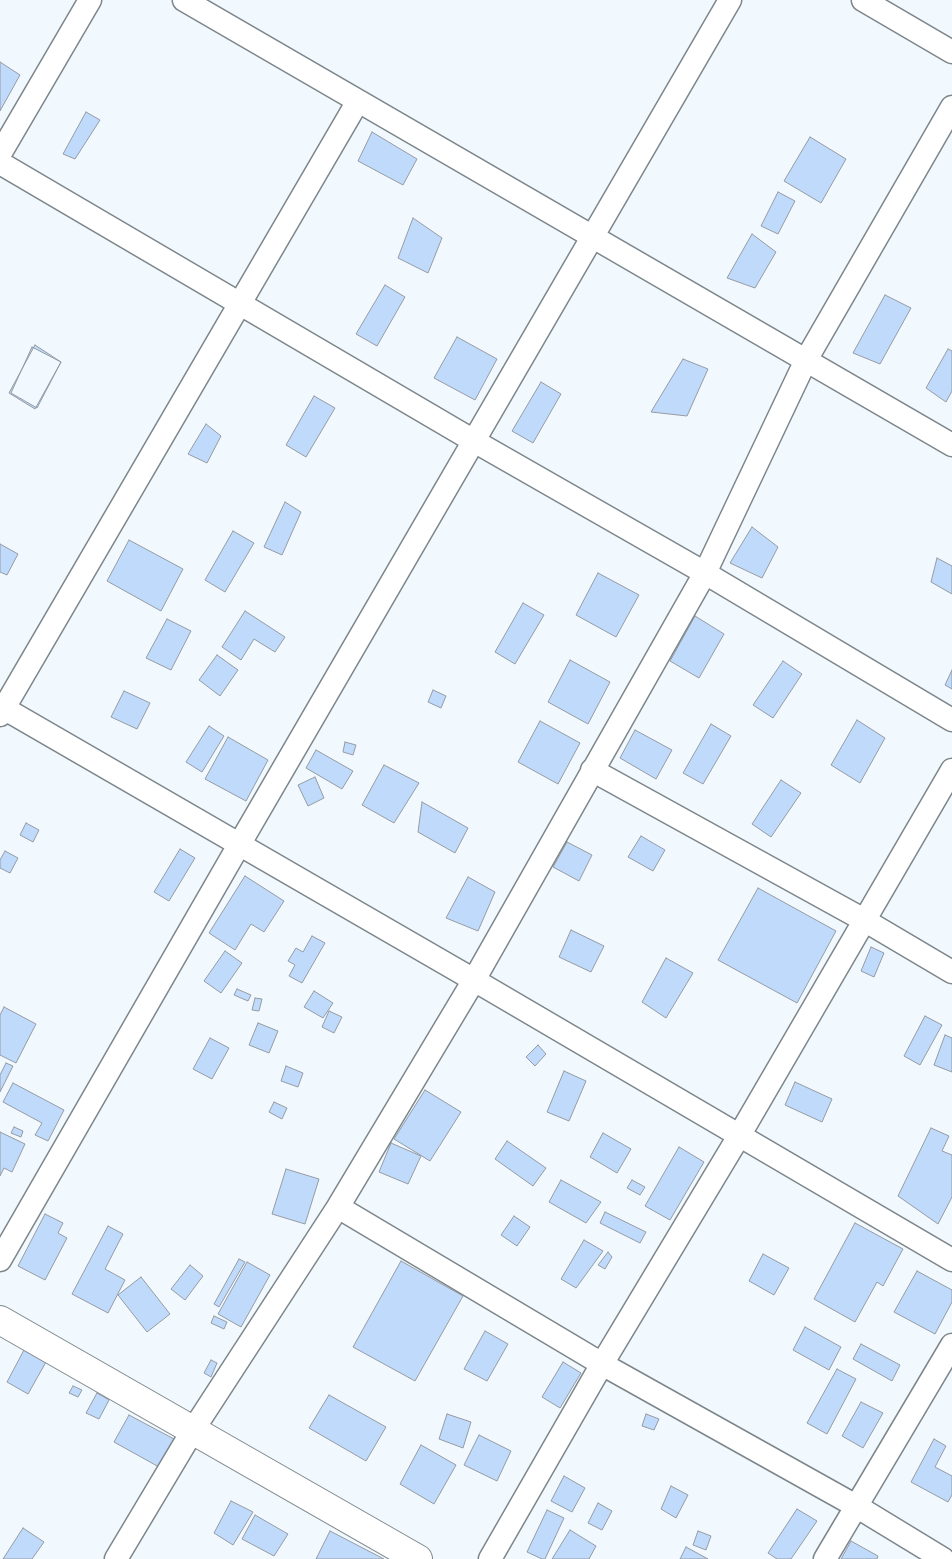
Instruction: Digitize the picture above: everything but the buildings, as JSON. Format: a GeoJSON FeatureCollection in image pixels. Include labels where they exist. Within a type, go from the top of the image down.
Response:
{"type":"FeatureCollection","features":[{"type":"Feature","properties":{"kind":"main road"},"geometry":{"type":"LineString","coordinates":[[0,1320],[418,1559]]}},
{"type":"Feature","properties":{"kind":"street"},"geometry":{"type":"LineString","coordinates":[[0,154],[90,0]]}},
{"type":"Feature","properties":{"kind":"street"},"geometry":{"type":"LineString","coordinates":[[184,0],[952,445]]}},
{"type":"Feature","properties":{"kind":"street"},"geometry":{"type":"LineString","coordinates":[[0,1260],[730,0]]}},
{"type":"Feature","properties":{"kind":"street"},"geometry":{"type":"LineString","coordinates":[[863,0],[952,52]]}},
{"type":"Feature","properties":{"kind":"street"},"geometry":{"type":"LineString","coordinates":[[358,101],[1,710],[474,980],[952,1260]]}},
{"type":"Feature","properties":{"kind":"street"},"geometry":{"type":"LineString","coordinates":[[116,1559],[193,1430],[338,1207],[474,980],[706,573],[806,360],[952,107]]}},
{"type":"Feature","properties":{"kind":"street"},"geometry":{"type":"LineString","coordinates":[[0,163],[474,441],[706,573],[952,720]]}},
{"type":"Feature","properties":{"kind":"street"},"geometry":{"type":"LineString","coordinates":[[592,770],[864,920],[952,972]]}},
{"type":"Feature","properties":{"kind":"street"},"geometry":{"type":"LineString","coordinates":[[490,1559],[602,1364],[739,1136],[952,770]]}},
{"type":"Feature","properties":{"kind":"street"},"geometry":{"type":"LineString","coordinates":[[338,1207],[602,1364],[856,1506],[943,1559]]}},
{"type":"Feature","properties":{"kind":"street"},"geometry":{"type":"LineString","coordinates":[[825,1559],[952,1345]]}}]}
